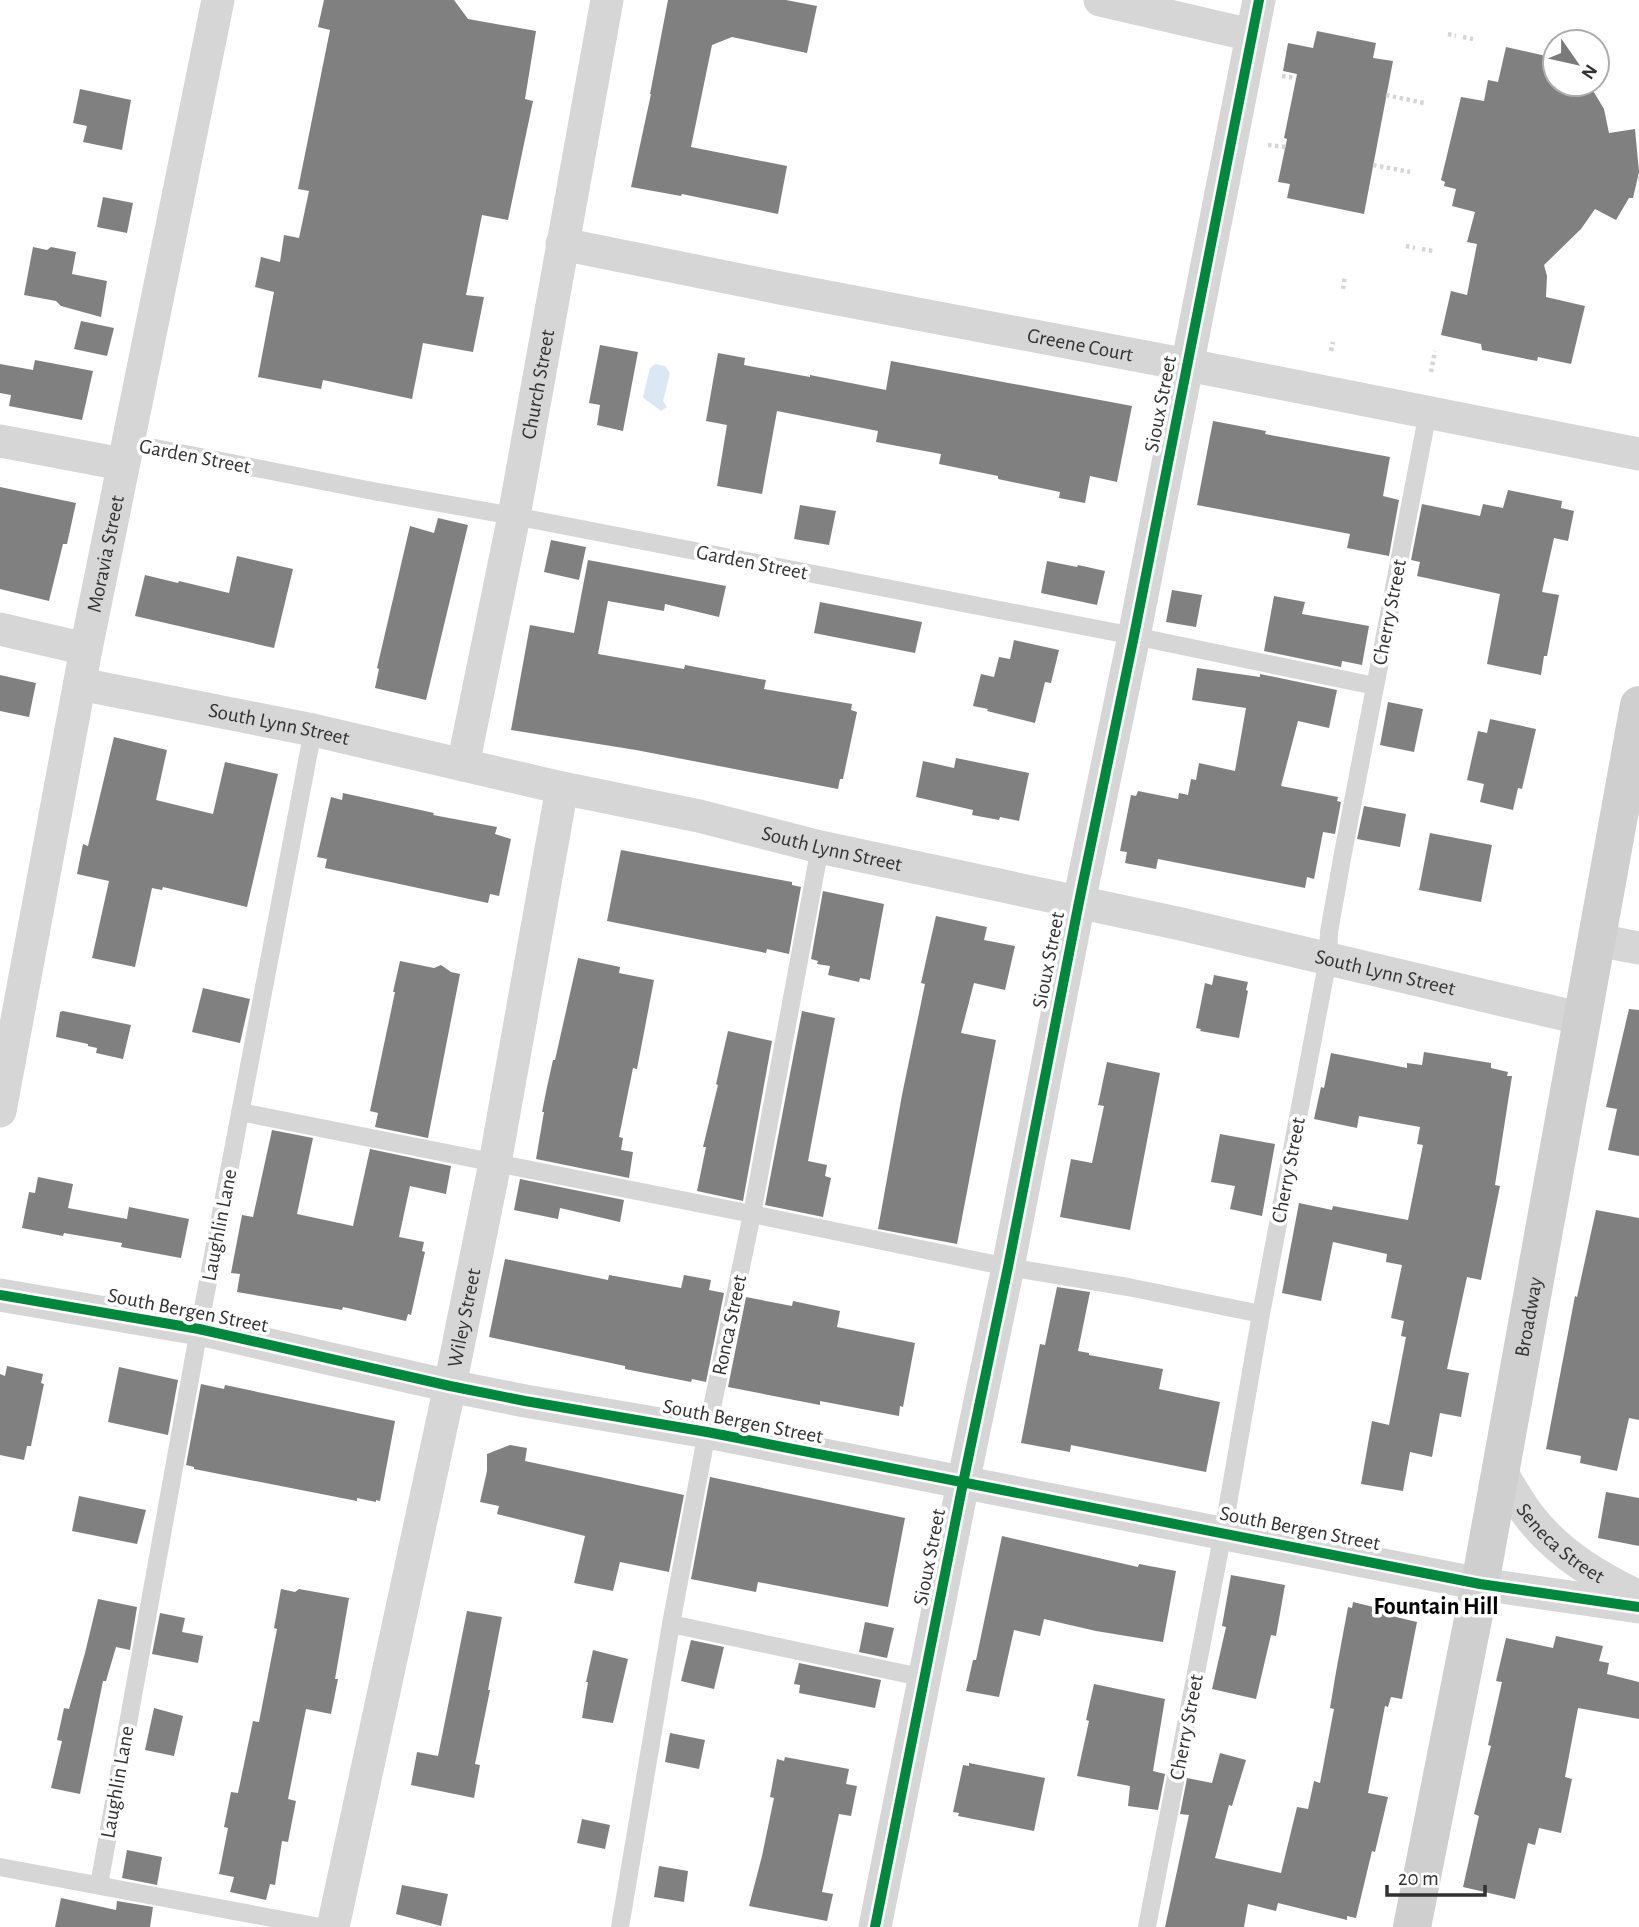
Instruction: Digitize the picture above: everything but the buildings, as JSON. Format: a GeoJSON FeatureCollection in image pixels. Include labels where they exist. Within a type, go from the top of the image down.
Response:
{"type":"FeatureCollection","features":[{"type":"Feature","properties":{"kind":"main road","name":"Broadway"},"geometry":{"type":"LineString","coordinates":[[1412,1927],[1480,1584],[1637,729]]}},
{"type":"Feature","properties":{"kind":"street","name":"Moravia Street"},"geometry":{"type":"LineString","coordinates":[[0,1111],[86,649],[218,0]]}},
{"type":"Feature","properties":{"kind":"street","name":"Church Street"},"geometry":{"type":"LineString","coordinates":[[463,765],[514,516],[607,0]]}},
{"type":"Feature","properties":{"kind":"street"},"geometry":{"type":"LineString","coordinates":[[1100,0],[1251,35]]}},
{"type":"Feature","properties":{"kind":"street","name":"Sioux Street"},"geometry":{"type":"LineString","coordinates":[[875,1927],[1259,0]]}},
{"type":"Feature","properties":{"kind":"street","name":"Greene Court"},"geometry":{"type":"LineString","coordinates":[[562,244],[1639,454]]}},
{"type":"Feature","properties":{"kind":"street"},"geometry":{"type":"LineString","coordinates":[[0,441],[125,453]]}},
{"type":"Feature","properties":{"kind":"street"},"geometry":{"type":"LineString","coordinates":[[0,629],[86,649]]}},
{"type":"Feature","properties":{"kind":"street","name":"South Lynn Street"},"geometry":{"type":"LineString","coordinates":[[80,684],[313,730],[1583,1018]]}},
{"type":"Feature","properties":{"kind":"street","name":"Wiley Street"},"geometry":{"type":"LineString","coordinates":[[333,1927],[450,1386],[495,1163],[562,788]]}},
{"type":"Feature","properties":{"kind":"street"},"geometry":{"type":"LineString","coordinates":[[1597,940],[1639,948]]}},
{"type":"Feature","properties":{"kind":"street","name":"South Bergen Street"},"geometry":{"type":"LineString","coordinates":[[0,1295],[199,1329],[525,1401],[707,1432],[1480,1584],[1639,1607]]}},
{"type":"Feature","properties":{"kind":"street","name":"Seneca Street"},"geometry":{"type":"LineString","coordinates":[[1500,1472],[1534,1522],[1566,1554],[1604,1580],[1639,1597]]}},
{"type":"Feature","properties":{"kind":"lane","name":"Cherry Street"},"geometry":{"type":"LineString","coordinates":[[1147,1927],[1223,1533],[1328,959],[1329,932],[1428,412]]}},
{"type":"Feature","properties":{"kind":"lane","name":"Garden Street"},"geometry":{"type":"LineString","coordinates":[[125,453],[514,516],[1134,636],[1375,686]]}},
{"type":"Feature","properties":{"kind":"lane","name":"Laughlin Lane"},"geometry":{"type":"LineString","coordinates":[[99,1885],[199,1329],[313,730]]}},
{"type":"Feature","properties":{"kind":"lane","name":"Ronca Street"},"geometry":{"type":"LineString","coordinates":[[620,1927],[671,1624],[752,1214],[820,847]]}},
{"type":"Feature","properties":{"kind":"lane"},"geometry":{"type":"LineString","coordinates":[[240,1112],[1008,1267],[1128,1287],[1261,1314]]}},
{"type":"Feature","properties":{"kind":"lane"},"geometry":{"type":"LineString","coordinates":[[671,1624],[925,1678]]}},
{"type":"Feature","properties":{"kind":"lane"},"geometry":{"type":"LineString","coordinates":[[0,1867],[320,1927]]}},
{"type":"Feature","properties":{"kind":"path"},"geometry":{"type":"LineString","coordinates":[[1448,34],[1456,36]]}},
{"type":"Feature","properties":{"kind":"path"},"geometry":{"type":"LineString","coordinates":[[1463,37],[1473,39]]}},
{"type":"Feature","properties":{"kind":"path"},"geometry":{"type":"LineString","coordinates":[[1282,76],[1296,78]]}},
{"type":"Feature","properties":{"kind":"path"},"geometry":{"type":"LineString","coordinates":[[1386,95],[1424,103]]}},
{"type":"Feature","properties":{"kind":"path"},"geometry":{"type":"LineString","coordinates":[[1268,145],[1286,148]]}},
{"type":"Feature","properties":{"kind":"path"},"geometry":{"type":"LineString","coordinates":[[1373,165],[1410,172]]}},
{"type":"Feature","properties":{"kind":"path"},"geometry":{"type":"LineString","coordinates":[[1406,246],[1415,248]]}},
{"type":"Feature","properties":{"kind":"path"},"geometry":{"type":"LineString","coordinates":[[1422,249],[1433,251]]}},
{"type":"Feature","properties":{"kind":"path"},"geometry":{"type":"LineString","coordinates":[[1343,289],[1345,276]]}},
{"type":"Feature","properties":{"kind":"path"},"geometry":{"type":"LineString","coordinates":[[1331,351],[1333,342]]}},
{"type":"Feature","properties":{"kind":"path"},"geometry":{"type":"LineString","coordinates":[[1431,372],[1435,351]]}},
{"type":"Feature","properties":{"kind":"shaded area"},"geometry":{"type":"Polygon","coordinates":[[[655,364],[665,366],[670,373],[663,401],[667,407],[661,411],[643,397],[650,368],[655,364]]]}},
{"type":"Feature","properties":{"kind":"cycle path"},"geometry":{"type":"LineString","coordinates":[[875,1927],[1259,0]]}},
{"type":"Feature","properties":{"kind":"cycle path"},"geometry":{"type":"LineString","coordinates":[[0,1295],[199,1329],[525,1401],[707,1432],[1480,1584],[1639,1607]]}},
{"type":"Feature","properties":{"kind":"district","name":"Fountain Hill"},"geometry":{"type":"Point","coordinates":[1436,1606]}}]}
